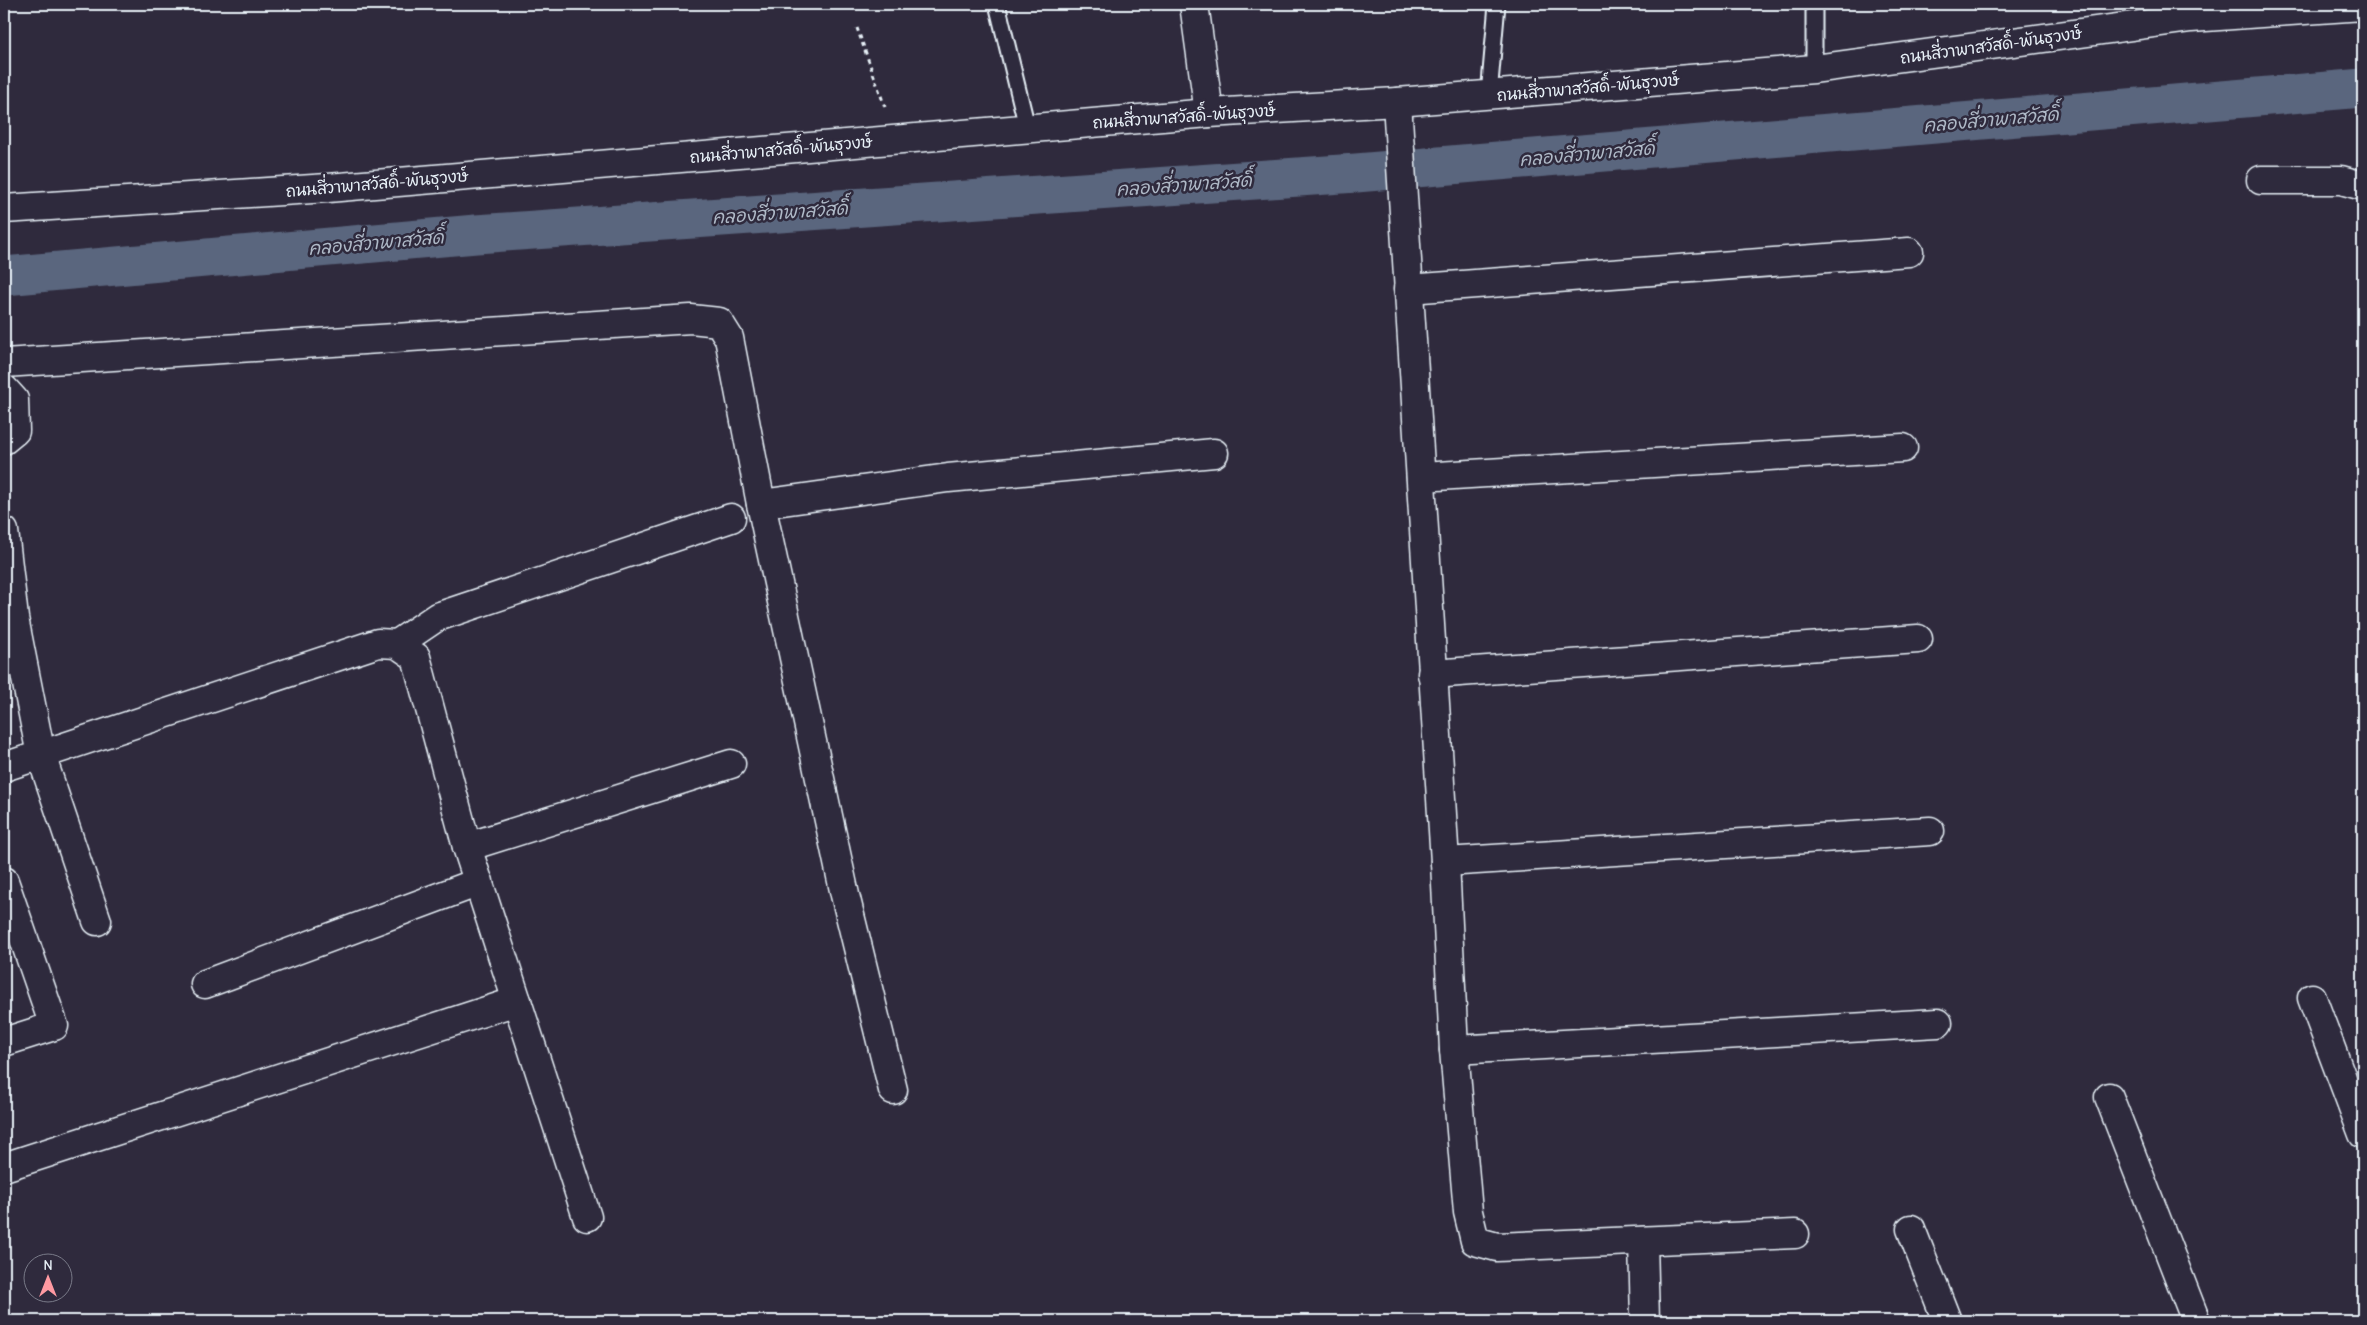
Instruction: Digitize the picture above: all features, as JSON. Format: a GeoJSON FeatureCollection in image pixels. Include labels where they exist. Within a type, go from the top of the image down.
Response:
{"type":"FeatureCollection","features":[{"type":"Feature","properties":{"kind":"street"},"geometry":{"type":"LineString","coordinates":[[1194,4],[1209,113]]}},
{"type":"Feature","properties":{"kind":"street","name":"ถนนสี่วาพาสวัสดิ์-พันธุวงษ์"},"geometry":{"type":"LineString","coordinates":[[4,209],[328,188],[896,138],[1209,113],[1397,102],[1814,69],[2191,11],[2363,6]]}},
{"type":"Feature","properties":{"kind":"street"},"geometry":{"type":"LineString","coordinates":[[1397,102],[1445,862],[1454,1050],[1468,1212],[1475,1241],[1497,1247],[1795,1234]]}},
{"type":"Feature","properties":{"kind":"street"},"geometry":{"type":"LineString","coordinates":[[2261,180],[2340,180],[2363,186]]}},
{"type":"Feature","properties":{"kind":"street"},"geometry":{"type":"LineString","coordinates":[[1408,288],[1909,252]]}},
{"type":"Feature","properties":{"kind":"street"},"geometry":{"type":"LineString","coordinates":[[4,363],[691,319],[719,322],[729,338],[761,504],[844,895],[893,1090]]}},
{"type":"Feature","properties":{"kind":"street"},"geometry":{"type":"LineString","coordinates":[[4,388],[14,400],[15,431],[4,440]]}},
{"type":"Feature","properties":{"kind":"street"},"geometry":{"type":"LineString","coordinates":[[1421,477],[1903,448]]}},
{"type":"Feature","properties":{"kind":"street"},"geometry":{"type":"LineString","coordinates":[[761,504],[948,478],[1214,453]]}},
{"type":"Feature","properties":{"kind":"street"},"geometry":{"type":"LineString","coordinates":[[397,644],[437,617],[731,518]]}},
{"type":"Feature","properties":{"kind":"street"},"geometry":{"type":"LineString","coordinates":[[4,531],[14,618],[41,755],[97,921]]}},
{"type":"Feature","properties":{"kind":"street"},"geometry":{"type":"LineString","coordinates":[[1432,674],[1918,639]]}},
{"type":"Feature","properties":{"kind":"street"},"geometry":{"type":"LineString","coordinates":[[4,767],[378,643],[397,644],[416,657],[467,847],[587,1217]]}},
{"type":"Feature","properties":{"kind":"street"},"geometry":{"type":"LineString","coordinates":[[467,847],[731,764]]}},
{"type":"Feature","properties":{"kind":"street"},"geometry":{"type":"LineString","coordinates":[[1445,862],[1930,831]]}},
{"type":"Feature","properties":{"kind":"street"},"geometry":{"type":"LineString","coordinates":[[4,880],[54,1026],[4,1042]]}},
{"type":"Feature","properties":{"kind":"street"},"geometry":{"type":"LineString","coordinates":[[205,984],[478,882]]}},
{"type":"Feature","properties":{"kind":"street"},"geometry":{"type":"LineString","coordinates":[[2312,998],[2363,1134]]}},
{"type":"Feature","properties":{"kind":"street"},"geometry":{"type":"LineString","coordinates":[[4,1167],[517,1001]]}},
{"type":"Feature","properties":{"kind":"street"},"geometry":{"type":"LineString","coordinates":[[1454,1050],[1938,1024]]}},
{"type":"Feature","properties":{"kind":"street"},"geometry":{"type":"LineString","coordinates":[[2109,1097],[2196,1321]]}},
{"type":"Feature","properties":{"kind":"street"},"geometry":{"type":"LineString","coordinates":[[1911,1229],[1947,1321]]}},
{"type":"Feature","properties":{"kind":"street"},"geometry":{"type":"LineString","coordinates":[[1642,1241],[1645,1321]]}},
{"type":"Feature","properties":{"kind":"lane"},"geometry":{"type":"LineString","coordinates":[[997,4],[1027,128]]}},
{"type":"Feature","properties":{"kind":"lane"},"geometry":{"type":"LineString","coordinates":[[1489,95],[1497,4]]}},
{"type":"Feature","properties":{"kind":"lane"},"geometry":{"type":"LineString","coordinates":[[1814,4],[1814,69]]}},
{"type":"Feature","properties":{"kind":"path"},"geometry":{"type":"LineString","coordinates":[[856,28],[896,138]]}},
{"type":"Feature","properties":{"kind":"waterway","name":"คลองสี่วาพาสวัสดิ์"},"geometry":{"type":"LineString","coordinates":[[4,276],[476,234],[1356,173],[2363,88]]}}]}
